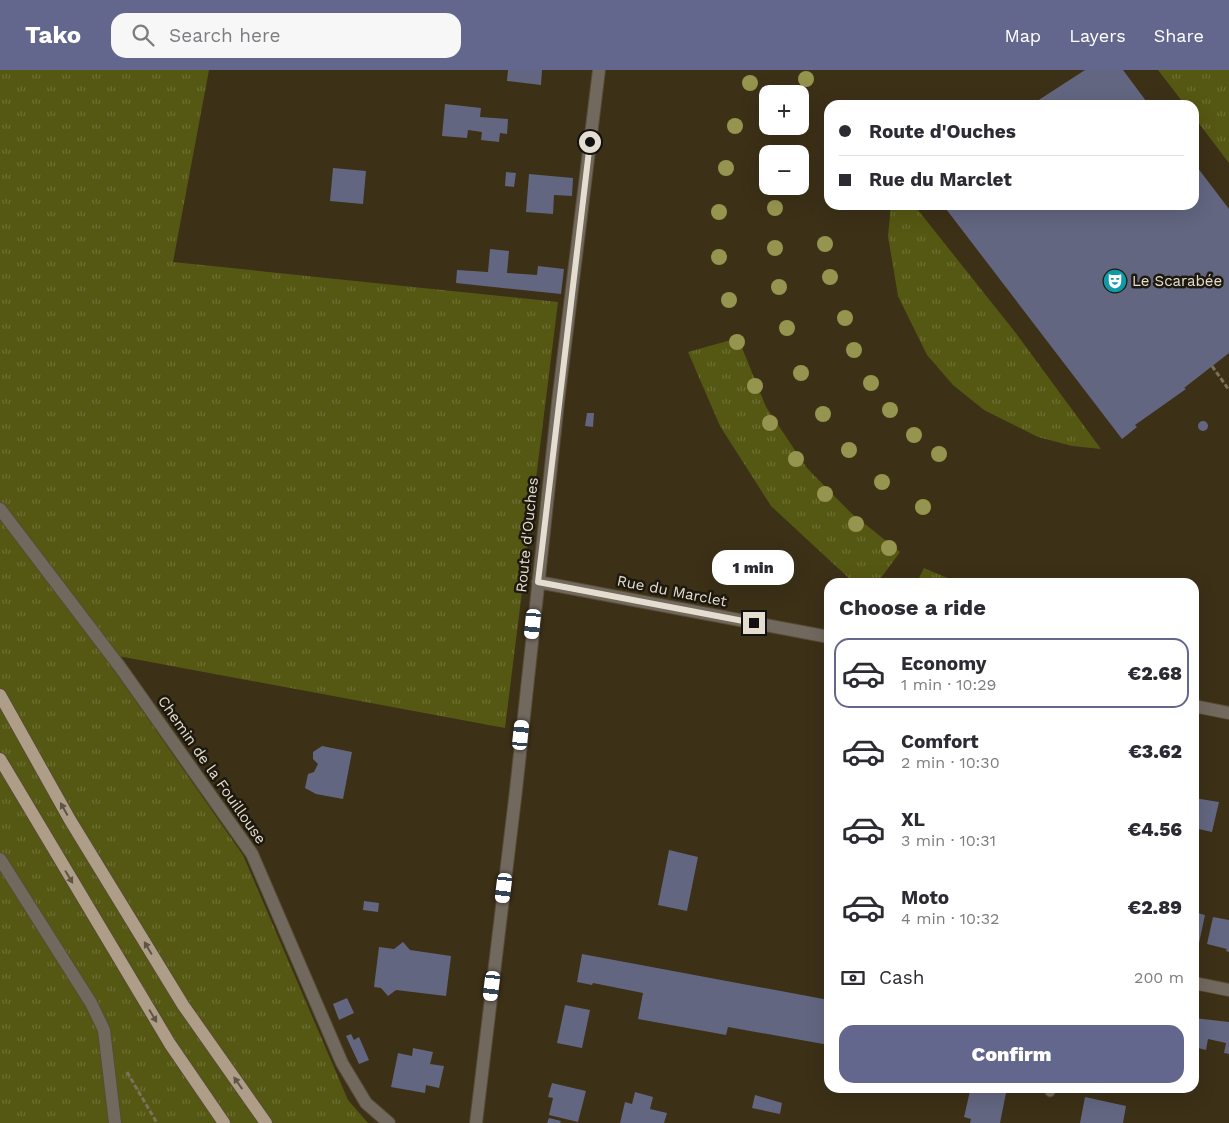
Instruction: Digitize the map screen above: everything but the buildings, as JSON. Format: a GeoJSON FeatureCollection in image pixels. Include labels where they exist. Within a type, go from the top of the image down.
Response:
{"type":"FeatureCollection","features":[{"type":"Feature","properties":{"kind":"main road"},"geometry":{"type":"LineString","coordinates":[[0,695],[70,820],[183,1005],[266,1123]]}},
{"type":"Feature","properties":{"kind":"main road"},"geometry":{"type":"LineString","coordinates":[[0,760],[170,1044],[224,1123]]}},
{"type":"Feature","properties":{"kind":"street","name":"Route d'Ouches"},"geometry":{"type":"LineString","coordinates":[[476,1123],[599,70]]}},
{"type":"Feature","properties":{"kind":"street","name":"Chemin de la Fouillouse"},"geometry":{"type":"LineString","coordinates":[[0,509],[120,666],[252,854],[342,1064],[366,1103],[389,1123]]}},
{"type":"Feature","properties":{"kind":"street","name":"Rue du Marclet"},"geometry":{"type":"LineString","coordinates":[[538,582],[824,636]]}},
{"type":"Feature","properties":{"kind":"street"},"geometry":{"type":"LineString","coordinates":[[1199,707],[1229,713]]}},
{"type":"Feature","properties":{"kind":"street"},"geometry":{"type":"LineString","coordinates":[[0,859],[91,1003],[104,1030],[115,1123]]}},
{"type":"Feature","properties":{"kind":"street"},"geometry":{"type":"LineString","coordinates":[[1199,984],[1229,990]]}},
{"type":"Feature","properties":{"kind":"path"},"geometry":{"type":"LineString","coordinates":[[1212,366],[1229,390]]}},
{"type":"Feature","properties":{"kind":"path"},"geometry":{"type":"LineString","coordinates":[[123,1064],[157,1123]]}},
{"type":"Feature","properties":{"kind":"green space"},"geometry":{"type":"Polygon","coordinates":[[[0,70],[209,70],[173,262],[558,302],[505,728],[102,653],[243,855],[348,1100],[368,1123],[0,1123],[0,70]]]}},
{"type":"Feature","properties":{"kind":"green space"},"geometry":{"type":"Polygon","coordinates":[[[1158,70],[1229,70],[1229,163],[1199,124],[1199,100],[1181,100],[1158,70]]]}},
{"type":"Feature","properties":{"kind":"green space"},"geometry":{"type":"Polygon","coordinates":[[[891,210],[918,210],[1015,332],[1101,449],[1072,446],[1038,437],[984,410],[953,385],[927,355],[898,296],[888,236],[891,210]]]}},
{"type":"Feature","properties":{"kind":"green space"},"geometry":{"type":"Polygon","coordinates":[[[738,338],[766,407],[807,468],[850,512],[900,552],[881,578],[849,578],[771,506],[720,426],[688,352],[738,338]]]}},
{"type":"Feature","properties":{"kind":"green space"},"geometry":{"type":"Polygon","coordinates":[[[924,568],[948,578],[919,578],[924,568]]]}},
{"type":"Feature","properties":{"kind":"place","name":"Le Scarabée"},"geometry":{"type":"Point","coordinates":[1115,281]}},
{"type":"Feature","properties":{"kind":"route"},"geometry":{"type":"LineString","coordinates":[[590,142],[538,582],[754,623]]}}]}
